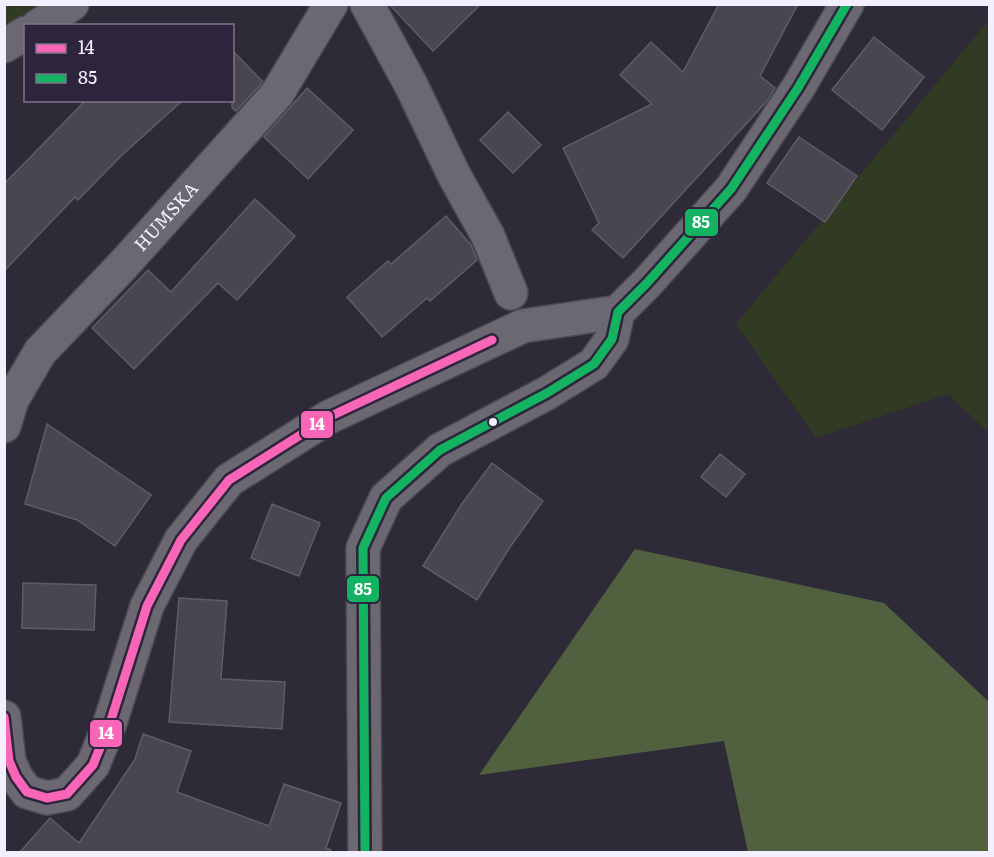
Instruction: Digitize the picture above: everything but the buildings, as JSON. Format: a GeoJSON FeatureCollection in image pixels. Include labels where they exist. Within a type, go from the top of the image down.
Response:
{"type":"FeatureCollection","features":[{"type":"Feature","properties":{"kind":"street"},"geometry":{"type":"LineString","coordinates":[[41,24],[72,4]]}},
{"type":"Feature","properties":{"kind":"street","name":"HUMSKA"},"geometry":{"type":"LineString","coordinates":[[4,426],[12,400],[40,352],[124,264],[277,94],[331,4]]}},
{"type":"Feature","properties":{"kind":"street"},"geometry":{"type":"LineString","coordinates":[[367,4],[411,85],[454,176],[488,236],[511,293]]}},
{"type":"Feature","properties":{"kind":"street"},"geometry":{"type":"LineString","coordinates":[[365,852],[363,548],[386,498],[440,450],[547,393],[594,364],[612,339],[618,312],[731,189],[798,88],[847,4]]}},
{"type":"Feature","properties":{"kind":"street"},"geometry":{"type":"LineString","coordinates":[[4,46],[24,34]]}},
{"type":"Feature","properties":{"kind":"street"},"geometry":{"type":"LineString","coordinates":[[4,717],[10,791],[27,792],[47,798],[67,794],[93,765],[110,723],[147,606],[181,540],[229,480],[329,417],[523,326],[618,312]]}},
{"type":"Feature","properties":{"kind":"green space"},"geometry":{"type":"Polygon","coordinates":[[[5,5],[72,5],[40,24],[24,24],[24,34],[5,45],[5,5]]]}},
{"type":"Feature","properties":{"kind":"green space"},"geometry":{"type":"Polygon","coordinates":[[[989,20],[989,433],[948,394],[816,438],[736,324],[989,20]]]}},
{"type":"Feature","properties":{"kind":"green space"},"geometry":{"type":"Polygon","coordinates":[[[635,549],[884,603],[989,702],[989,852],[748,852],[724,741],[479,775],[635,549]]]}},
{"type":"Feature","properties":{"kind":"transit line","name":"85"},"geometry":{"type":"LineString","coordinates":[[365,852],[363,548],[386,498],[440,450],[547,393],[594,364],[612,339],[618,312],[731,189],[798,88],[847,4]]}},
{"type":"Feature","properties":{"kind":"transit line","name":"14"},"geometry":{"type":"LineString","coordinates":[[4,717],[9,761],[16,777],[27,792],[47,798],[67,794],[93,765],[110,723],[147,606],[181,540],[229,480],[329,417],[492,340]]}}]}
